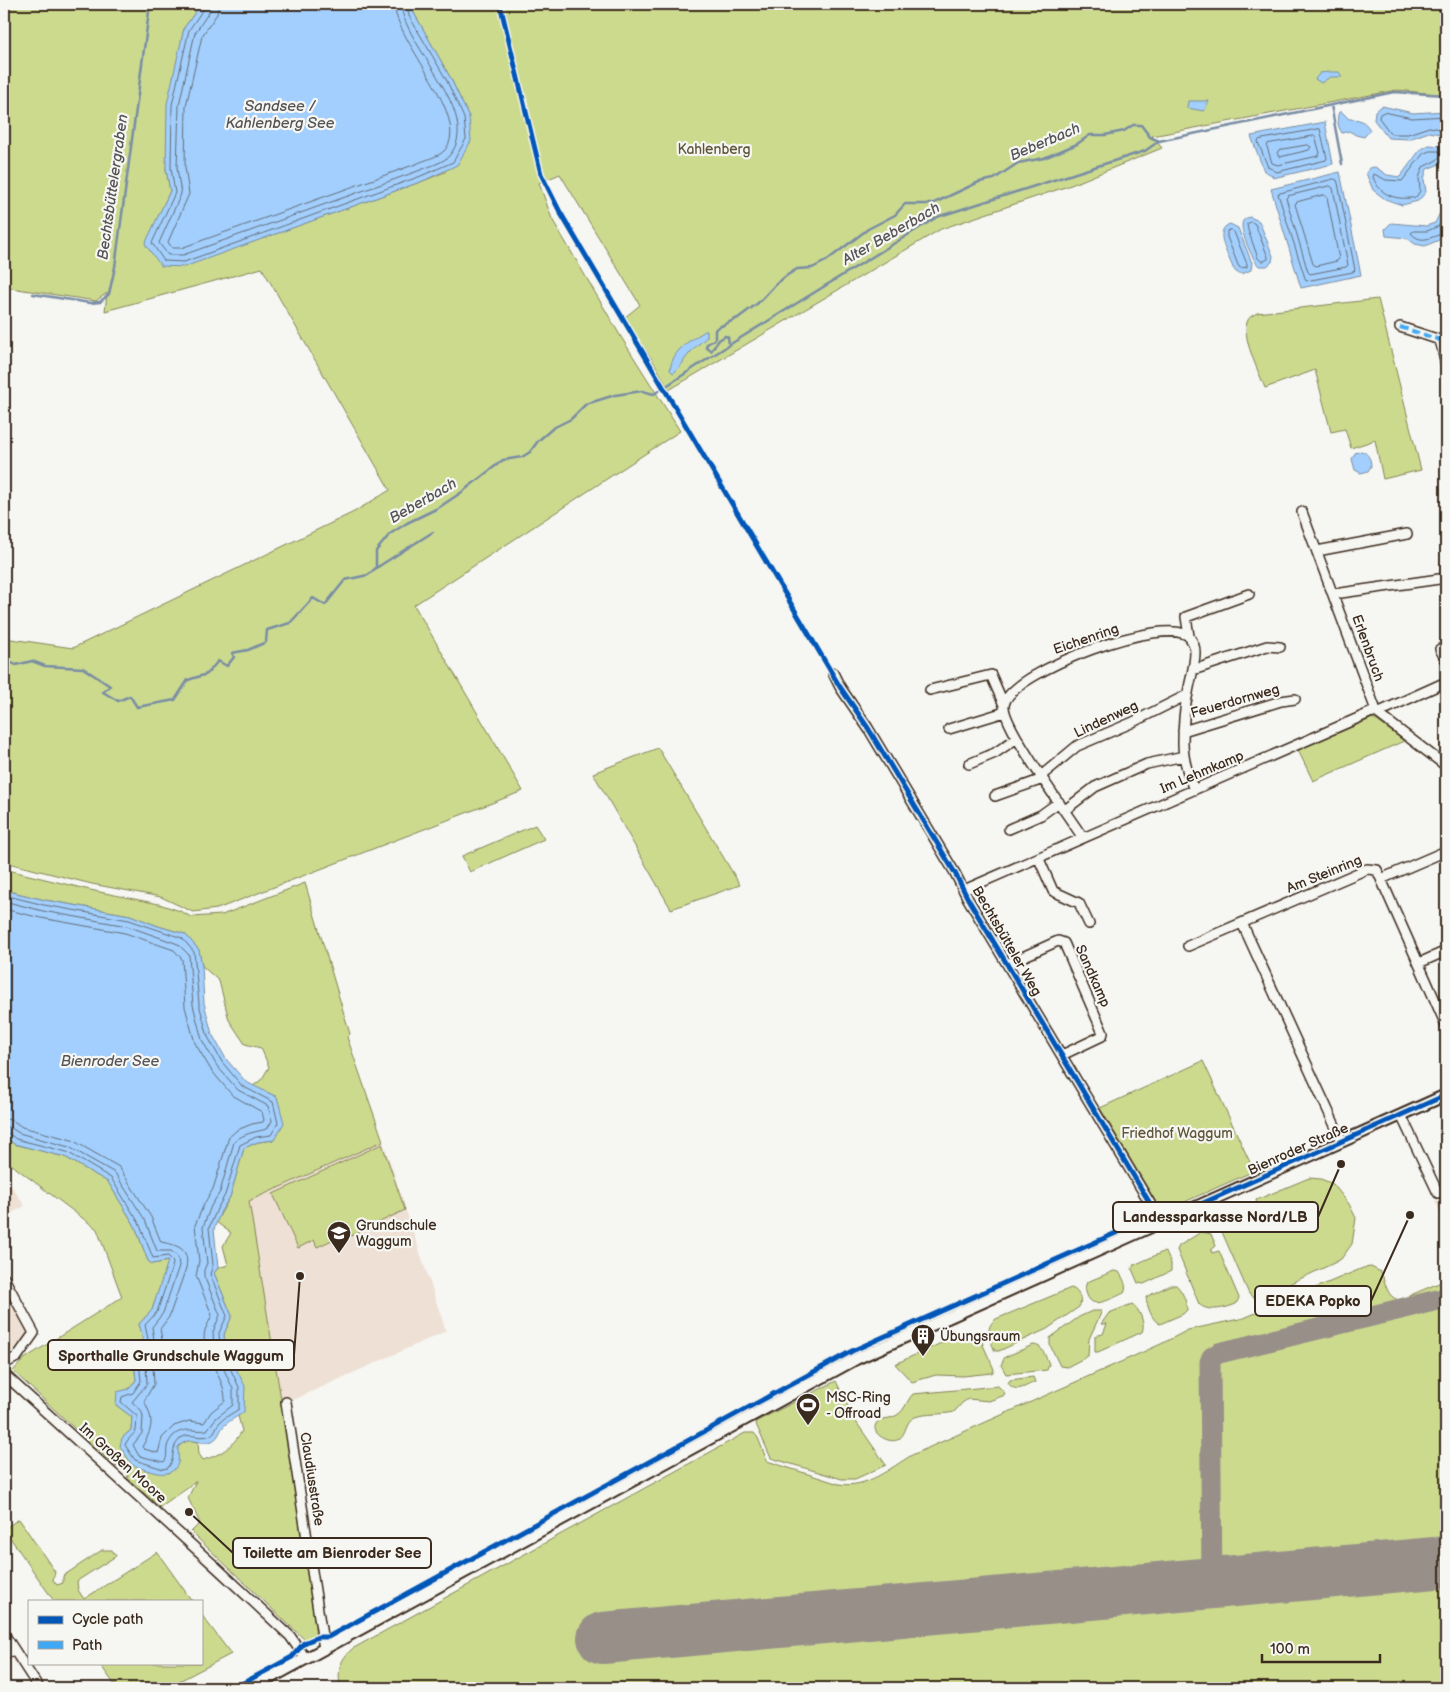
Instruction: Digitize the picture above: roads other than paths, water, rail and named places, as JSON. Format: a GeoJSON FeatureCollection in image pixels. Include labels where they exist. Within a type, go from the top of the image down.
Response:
{"type":"FeatureCollection","features":[{"type":"Feature","properties":{"kind":"street"},"geometry":{"type":"LineString","coordinates":[[1400,327],[1443,339],[1446,366]]}},
{"type":"Feature","properties":{"kind":"street","name":"Erlenbruch"},"geometry":{"type":"LineString","coordinates":[[1302,512],[1377,713]]}},
{"type":"Feature","properties":{"kind":"street"},"geometry":{"type":"LineString","coordinates":[[1317,551],[1407,534]]}},
{"type":"Feature","properties":{"kind":"street"},"geometry":{"type":"LineString","coordinates":[[1334,594],[1446,578]]}},
{"type":"Feature","properties":{"kind":"street"},"geometry":{"type":"LineString","coordinates":[[1194,790],[1184,756],[1187,695],[1195,652],[1189,636],[1186,617],[1248,594]]}},
{"type":"Feature","properties":{"kind":"street","name":"Eichenring"},"geometry":{"type":"LineString","coordinates":[[1005,709],[1010,694],[1025,681],[1052,666],[1086,652],[1153,632],[1178,632],[1189,636]]}},
{"type":"Feature","properties":{"kind":"street"},"geometry":{"type":"LineString","coordinates":[[1193,670],[1267,646],[1280,646]]}},
{"type":"Feature","properties":{"kind":"street"},"geometry":{"type":"LineString","coordinates":[[1440,649],[1446,660]]}},
{"type":"Feature","properties":{"kind":"street","name":"Bechtsbütteler Weg"},"geometry":{"type":"LineString","coordinates":[[833,673],[955,873],[1154,1210],[1158,1223]]}},
{"type":"Feature","properties":{"kind":"street"},"geometry":{"type":"LineString","coordinates":[[930,690],[991,675],[1017,738],[1083,838]]}},
{"type":"Feature","properties":{"kind":"street","name":"Im Lehmkamp"},"geometry":{"type":"LineString","coordinates":[[964,890],[1039,859],[1372,712],[1377,713],[1446,682]]}},
{"type":"Feature","properties":{"kind":"street","name":"Lindenweg"},"geometry":{"type":"LineString","coordinates":[[1042,777],[1077,746],[1131,723],[1187,695]]}},
{"type":"Feature","properties":{"kind":"street","name":"Feuerdornweg"},"geometry":{"type":"LineString","coordinates":[[1184,731],[1281,701],[1295,699]]}},
{"type":"Feature","properties":{"kind":"street"},"geometry":{"type":"LineString","coordinates":[[949,729],[1005,709]]}},
{"type":"Feature","properties":{"kind":"street"},"geometry":{"type":"LineString","coordinates":[[1377,713],[1446,766]]}},
{"type":"Feature","properties":{"kind":"street"},"geometry":{"type":"LineString","coordinates":[[969,764],[995,753],[1017,738]]}},
{"type":"Feature","properties":{"kind":"street"},"geometry":{"type":"LineString","coordinates":[[1065,810],[1095,787],[1147,764],[1184,756]]}},
{"type":"Feature","properties":{"kind":"street"},"geometry":{"type":"LineString","coordinates":[[995,796],[1042,777]]}},
{"type":"Feature","properties":{"kind":"street"},"geometry":{"type":"LineString","coordinates":[[1009,829],[1041,816],[1059,802]]}},
{"type":"Feature","properties":{"kind":"street"},"geometry":{"type":"LineString","coordinates":[[1446,852],[1381,879],[1446,1025]]}},
{"type":"Feature","properties":{"kind":"street"},"geometry":{"type":"LineString","coordinates":[[1039,859],[1053,891],[1079,903],[1088,924]]}},
{"type":"Feature","properties":{"kind":"street","name":"Am Steinring"},"geometry":{"type":"LineString","coordinates":[[1188,946],[1367,870],[1377,870],[1381,879]]}},
{"type":"Feature","properties":{"kind":"street"},"geometry":{"type":"LineString","coordinates":[[1242,923],[1342,1141]]}},
{"type":"Feature","properties":{"kind":"street","name":"Sandkamp"},"geometry":{"type":"LineString","coordinates":[[1007,964],[1058,941],[1064,943],[1103,1033],[1102,1036],[1062,1056]]}},
{"type":"Feature","properties":{"kind":"street"},"geometry":{"type":"LineString","coordinates":[[1419,963],[1446,951]]}},
{"type":"Feature","properties":{"kind":"street","name":"Bienroder Straße"},"geometry":{"type":"LineString","coordinates":[[252,1688],[856,1359],[1446,1096]]}},
{"type":"Feature","properties":{"kind":"street"},"geometry":{"type":"LineString","coordinates":[[1401,1115],[1438,1194]]}},
{"type":"Feature","properties":{"kind":"street"},"geometry":{"type":"LineString","coordinates":[[4,1278],[34,1333],[18,1357],[4,1364]]}},
{"type":"Feature","properties":{"kind":"street","name":"Im Großen Moore"},"geometry":{"type":"LineString","coordinates":[[4,1374],[290,1636],[306,1659]]}},
{"type":"Feature","properties":{"kind":"street","name":"Claudiusstraße"},"geometry":{"type":"LineString","coordinates":[[286,1402],[324,1649]]}},
{"type":"Feature","properties":{"kind":"street"},"geometry":{"type":"LineString","coordinates":[[4,1634],[38,1688]]}},
{"type":"Feature","properties":{"kind":"street"},"geometry":{"type":"LineString","coordinates":[[4,1656],[13,1649]]}},
{"type":"Feature","properties":{"kind":"water","name":"Sandsee / Kahlenberg See"},"geometry":{"type":"Polygon","coordinates":[[[201,4],[412,4],[414,13],[450,77],[469,117],[471,141],[457,165],[423,181],[184,267],[161,266],[145,244],[170,191],[166,169],[167,104],[184,28],[201,4]]]}},
{"type":"Feature","properties":{"kind":"water"},"geometry":{"type":"Polygon","coordinates":[[[1339,72],[1342,77],[1330,77],[1321,83],[1315,79],[1320,73],[1339,72]]]}},
{"type":"Feature","properties":{"kind":"water"},"geometry":{"type":"Polygon","coordinates":[[[1188,101],[1209,101],[1204,111],[1187,108],[1188,101]]]}},
{"type":"Feature","properties":{"kind":"water"},"geometry":{"type":"Polygon","coordinates":[[[1382,106],[1413,113],[1446,111],[1446,135],[1429,132],[1409,139],[1388,138],[1374,120],[1375,111],[1382,106]]]}},
{"type":"Feature","properties":{"kind":"water"},"geometry":{"type":"Polygon","coordinates":[[[1339,112],[1342,112],[1349,119],[1361,121],[1370,130],[1364,137],[1349,131],[1342,133],[1338,123],[1339,112]]]}},
{"type":"Feature","properties":{"kind":"water"},"geometry":{"type":"Polygon","coordinates":[[[1325,122],[1333,164],[1273,178],[1272,175],[1264,171],[1251,136],[1325,122]]]}},
{"type":"Feature","properties":{"kind":"water"},"geometry":{"type":"Polygon","coordinates":[[[1429,145],[1442,146],[1446,157],[1440,164],[1427,169],[1424,179],[1426,192],[1418,201],[1402,205],[1385,199],[1373,190],[1366,173],[1369,168],[1375,167],[1387,175],[1400,177],[1420,150],[1429,145]]]}},
{"type":"Feature","properties":{"kind":"water"},"geometry":{"type":"Polygon","coordinates":[[[1340,172],[1361,275],[1301,288],[1271,189],[1340,172]]]}},
{"type":"Feature","properties":{"kind":"water"},"geometry":{"type":"Polygon","coordinates":[[[1441,186],[1446,188],[1446,237],[1425,246],[1415,244],[1407,238],[1386,236],[1385,229],[1391,223],[1426,226],[1435,223],[1441,211],[1441,186]]]}},
{"type":"Feature","properties":{"kind":"water"},"geometry":{"type":"Polygon","coordinates":[[[1250,217],[1259,221],[1273,256],[1272,262],[1267,266],[1259,266],[1256,263],[1244,237],[1243,221],[1250,217]]]}},
{"type":"Feature","properties":{"kind":"water"},"geometry":{"type":"Polygon","coordinates":[[[1230,224],[1238,228],[1252,263],[1251,270],[1242,274],[1236,272],[1233,268],[1223,244],[1222,232],[1230,224]]]}},
{"type":"Feature","properties":{"kind":"water"},"geometry":{"type":"Polygon","coordinates":[[[707,331],[707,337],[673,373],[670,370],[678,351],[707,331]]]}},
{"type":"Feature","properties":{"kind":"water"},"geometry":{"type":"Polygon","coordinates":[[[1361,451],[1369,457],[1371,466],[1368,471],[1361,473],[1355,470],[1352,459],[1355,453],[1361,451]]]}},
{"type":"Feature","properties":{"kind":"water","name":"Bienroder See"},"geometry":{"type":"Polygon","coordinates":[[[4,890],[45,900],[130,915],[185,934],[199,950],[204,1003],[212,1034],[226,1059],[246,1082],[277,1097],[284,1123],[274,1140],[258,1142],[244,1148],[230,1197],[221,1211],[214,1229],[218,1268],[214,1273],[232,1316],[224,1334],[225,1347],[245,1386],[244,1412],[226,1424],[217,1438],[212,1441],[187,1441],[178,1447],[178,1463],[175,1469],[170,1472],[157,1473],[132,1465],[120,1446],[122,1438],[131,1430],[132,1417],[116,1405],[117,1392],[129,1389],[136,1380],[134,1361],[142,1347],[143,1338],[139,1324],[152,1310],[168,1261],[152,1264],[148,1261],[135,1226],[108,1182],[65,1157],[14,1144],[4,1136],[4,890]]]}},
{"type":"Feature","properties":{"kind":"waterway","name":"Bechtsbüttelergraben"},"geometry":{"type":"LineString","coordinates":[[33,294],[90,303],[100,302],[109,294],[115,267],[150,4]]}},
{"type":"Feature","properties":{"kind":"waterway","name":"Beberbach"},"geometry":{"type":"LineString","coordinates":[[729,345],[728,337],[725,336],[719,340],[711,351],[706,347],[707,344],[715,339],[715,330],[717,328],[738,318],[758,303],[786,276],[797,269],[812,268],[826,261],[868,229],[895,215],[905,204],[932,204],[979,182],[994,179],[1018,163],[1044,158],[1077,144],[1090,135],[1105,135],[1124,131],[1133,125],[1141,125],[1150,137],[1159,141],[1394,92],[1446,95]]}},
{"type":"Feature","properties":{"kind":"waterway"},"geometry":{"type":"LineString","coordinates":[[1331,105],[1342,164]]}},
{"type":"Feature","properties":{"kind":"waterway","name":"Beberbach"},"geometry":{"type":"LineString","coordinates":[[4,659],[16,665],[32,661],[45,666],[83,668],[110,686],[103,692],[118,701],[130,696],[137,707],[175,700],[188,680],[207,674],[218,661],[227,666],[234,657],[232,653],[248,650],[266,642],[267,630],[290,623],[313,598],[325,605],[345,580],[368,575],[376,568],[376,551],[390,534],[407,523],[438,508],[503,460],[522,457],[530,452],[538,441],[553,428],[571,419],[586,404],[615,395],[642,391],[654,394],[729,345],[937,217],[1145,151],[1159,141]]}},
{"type":"Feature","properties":{"kind":"waterway"},"geometry":{"type":"LineString","coordinates":[[376,568],[433,532]]}},
{"type":"Feature","properties":{"kind":"place","name":"Landessparkasse Nord/LB"},"geometry":{"type":"Point","coordinates":[1341,1164]}},
{"type":"Feature","properties":{"kind":"place","name":"EDEKA Popko"},"geometry":{"type":"Point","coordinates":[1410,1215]}},
{"type":"Feature","properties":{"kind":"place","name":"Grundschule Waggum"},"geometry":{"type":"Point","coordinates":[339,1254]}},
{"type":"Feature","properties":{"kind":"place","name":"Sporthalle Grundschule Waggum"},"geometry":{"type":"Point","coordinates":[300,1276]}},
{"type":"Feature","properties":{"kind":"place","name":"Übungsraum"},"geometry":{"type":"Point","coordinates":[923,1357]}},
{"type":"Feature","properties":{"kind":"place","name":"MSC-Ring - Offroad"},"geometry":{"type":"Point","coordinates":[808,1426]}},
{"type":"Feature","properties":{"kind":"place","name":"Toilette am Bienroder See"},"geometry":{"type":"Point","coordinates":[189,1512]}},
{"type":"Feature","properties":{"kind":"park label","name":"Kahlenberg"},"geometry":{"type":"Point","coordinates":[714,149]}},
{"type":"Feature","properties":{"kind":"park label","name":"Friedhof Waggum"},"geometry":{"type":"Point","coordinates":[1177,1133]}},
{"type":"Feature","properties":{"kind":"water label","name":"Alter Beberbach"},"geometry":{"type":"Point","coordinates":[891,234]}}]}
